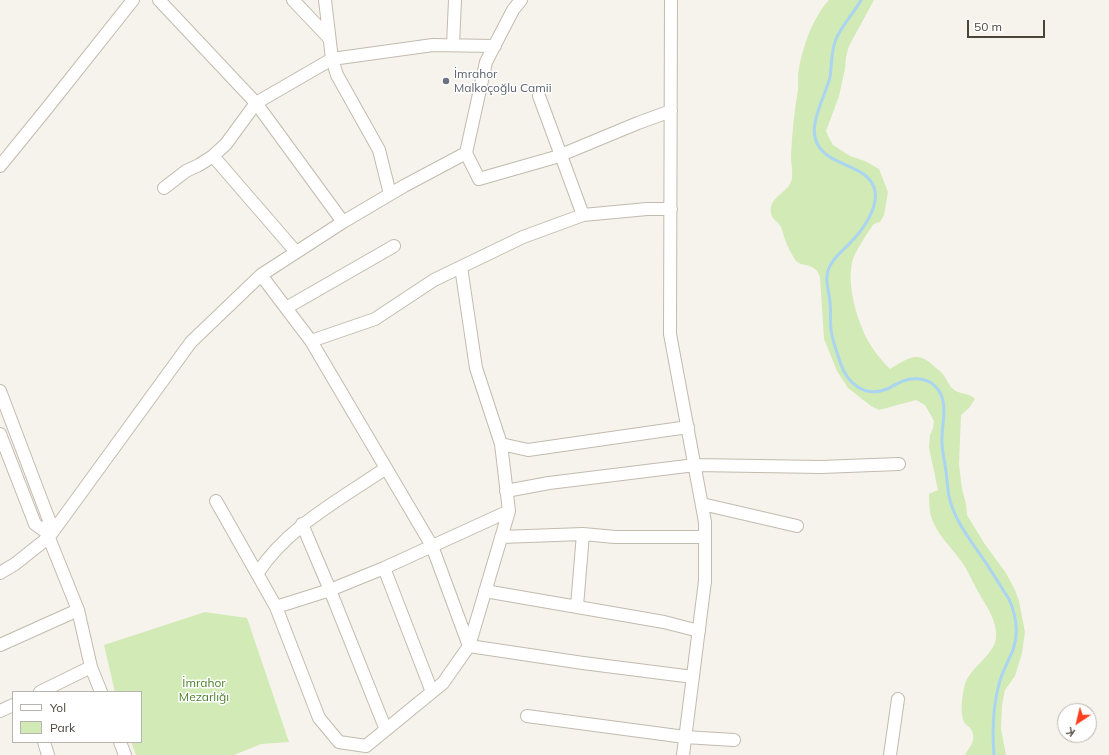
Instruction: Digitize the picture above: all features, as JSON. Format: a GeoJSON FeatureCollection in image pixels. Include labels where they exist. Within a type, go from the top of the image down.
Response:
{"type":"FeatureCollection","features":[{"type":"Feature","properties":{"kind":"street"},"geometry":{"type":"LineString","coordinates":[[0,166],[132,0]]}},
{"type":"Feature","properties":{"kind":"street"},"geometry":{"type":"LineString","coordinates":[[160,0],[256,103],[343,222]]}},
{"type":"Feature","properties":{"kind":"street"},"geometry":{"type":"LineString","coordinates":[[293,0],[329,38]]}},
{"type":"Feature","properties":{"kind":"street"},"geometry":{"type":"LineString","coordinates":[[325,0],[332,59],[337,75],[379,150],[390,194]]}},
{"type":"Feature","properties":{"kind":"street"},"geometry":{"type":"LineString","coordinates":[[453,45],[455,0]]}},
{"type":"Feature","properties":{"kind":"street"},"geometry":{"type":"LineString","coordinates":[[521,0],[513,10],[486,62],[466,153],[479,179],[561,155],[671,111]]}},
{"type":"Feature","properties":{"kind":"street"},"geometry":{"type":"LineString","coordinates":[[671,0],[670,334],[706,522],[705,581],[683,755]]}},
{"type":"Feature","properties":{"kind":"street"},"geometry":{"type":"LineString","coordinates":[[164,188],[186,171],[199,165],[212,156],[226,144],[256,103],[332,59],[433,45],[494,46]]}},
{"type":"Feature","properties":{"kind":"street"},"geometry":{"type":"LineString","coordinates":[[539,96],[583,215]]}},
{"type":"Feature","properties":{"kind":"street"},"geometry":{"type":"LineString","coordinates":[[0,573],[15,564],[48,535],[191,342],[262,275],[343,222],[390,194],[466,153]]}},
{"type":"Feature","properties":{"kind":"street"},"geometry":{"type":"LineString","coordinates":[[212,156],[296,252]]}},
{"type":"Feature","properties":{"kind":"street"},"geometry":{"type":"LineString","coordinates":[[311,341],[375,319],[434,280],[523,237],[583,215],[647,208],[671,209]]}},
{"type":"Feature","properties":{"kind":"street"},"geometry":{"type":"LineString","coordinates":[[286,308],[394,246]]}},
{"type":"Feature","properties":{"kind":"street"},"geometry":{"type":"LineString","coordinates":[[216,501],[276,608],[319,718],[339,742],[370,750],[386,730],[443,683],[468,646],[509,511],[501,444],[476,368],[461,267]]}},
{"type":"Feature","properties":{"kind":"street"},"geometry":{"type":"LineString","coordinates":[[262,275],[311,341],[432,546],[468,646]]}},
{"type":"Feature","properties":{"kind":"street"},"geometry":{"type":"LineString","coordinates":[[0,391],[50,520],[48,535]]}},
{"type":"Feature","properties":{"kind":"street"},"geometry":{"type":"LineString","coordinates":[[501,444],[528,450],[688,427]]}},
{"type":"Feature","properties":{"kind":"street"},"geometry":{"type":"LineString","coordinates":[[0,434],[35,524],[48,535],[78,610],[91,667],[101,691]]}},
{"type":"Feature","properties":{"kind":"street"},"geometry":{"type":"LineString","coordinates":[[506,491],[549,483],[695,465],[821,467],[899,464]]}},
{"type":"Feature","properties":{"kind":"street"},"geometry":{"type":"LineString","coordinates":[[257,574],[266,560],[302,524],[386,468]]}},
{"type":"Feature","properties":{"kind":"street"},"geometry":{"type":"LineString","coordinates":[[702,504],[797,526]]}},
{"type":"Feature","properties":{"kind":"street"},"geometry":{"type":"LineString","coordinates":[[276,608],[330,590],[384,568],[509,511]]}},
{"type":"Feature","properties":{"kind":"street"},"geometry":{"type":"LineString","coordinates":[[302,524],[386,730]]}},
{"type":"Feature","properties":{"kind":"street"},"geometry":{"type":"LineString","coordinates":[[501,537],[583,534],[615,537],[705,537]]}},
{"type":"Feature","properties":{"kind":"street"},"geometry":{"type":"LineString","coordinates":[[576,606],[583,534]]}},
{"type":"Feature","properties":{"kind":"street"},"geometry":{"type":"LineString","coordinates":[[384,568],[432,692]]}},
{"type":"Feature","properties":{"kind":"street"},"geometry":{"type":"LineString","coordinates":[[485,591],[664,622],[699,631]]}},
{"type":"Feature","properties":{"kind":"street"},"geometry":{"type":"LineString","coordinates":[[0,645],[78,610]]}},
{"type":"Feature","properties":{"kind":"street"},"geometry":{"type":"LineString","coordinates":[[468,646],[693,677]]}},
{"type":"Feature","properties":{"kind":"street"},"geometry":{"type":"LineString","coordinates":[[42,691],[91,667]]}},
{"type":"Feature","properties":{"kind":"street"},"geometry":{"type":"LineString","coordinates":[[890,755],[898,699]]}},
{"type":"Feature","properties":{"kind":"street"},"geometry":{"type":"LineString","coordinates":[[0,711],[12,705]]}},
{"type":"Feature","properties":{"kind":"street"},"geometry":{"type":"LineString","coordinates":[[527,716],[685,737],[734,740]]}},
{"type":"Feature","properties":{"kind":"street"},"geometry":{"type":"LineString","coordinates":[[120,743],[125,755]]}},
{"type":"Feature","properties":{"kind":"green space"},"geometry":{"type":"Polygon","coordinates":[[[829,0],[874,0],[849,46],[839,96],[826,131],[833,145],[850,156],[865,161],[879,169],[888,192],[884,215],[880,222],[873,225],[853,259],[851,268],[851,289],[859,319],[871,346],[890,369],[903,361],[914,357],[919,357],[930,362],[945,377],[954,390],[970,395],[975,399],[969,408],[961,415],[959,464],[967,515],[984,543],[1006,573],[1015,590],[1019,601],[1025,632],[1022,653],[1015,676],[1005,690],[1002,705],[1001,729],[1006,755],[965,755],[972,742],[973,736],[970,728],[964,723],[962,715],[964,688],[970,675],[991,651],[996,638],[996,631],[992,617],[961,560],[940,534],[931,517],[929,494],[938,490],[929,448],[930,435],[934,421],[925,405],[916,400],[879,410],[871,406],[848,388],[837,371],[824,339],[820,277],[818,272],[812,267],[796,261],[791,254],[781,227],[771,213],[773,202],[787,187],[792,178],[791,157],[795,107],[798,90],[798,72],[803,51],[818,15],[829,0]]]}},
{"type":"Feature","properties":{"kind":"green space","name":"İmrahor Mezarlığı"},"geometry":{"type":"Polygon","coordinates":[[[205,612],[247,618],[289,742],[261,744],[234,755],[136,755],[131,743],[142,743],[142,691],[115,691],[104,645],[205,612]]]}},
{"type":"Feature","properties":{"kind":"waterway"},"geometry":{"type":"LineString","coordinates":[[861,0],[841,29],[834,44],[830,77],[819,108],[814,129],[816,140],[821,149],[830,157],[863,174],[873,184],[875,191],[872,211],[865,225],[856,237],[833,260],[829,268],[827,280],[832,333],[843,370],[858,387],[871,392],[887,389],[907,380],[922,379],[932,383],[943,399],[944,413],[942,448],[951,505],[959,523],[1009,599],[1016,624],[1015,644],[1003,671],[995,701],[993,728],[994,755]]}},
{"type":"Feature","properties":{"kind":"place","name":"İmrahor Malkoçoğlu Camii"},"geometry":{"type":"Point","coordinates":[446,81]}}]}
